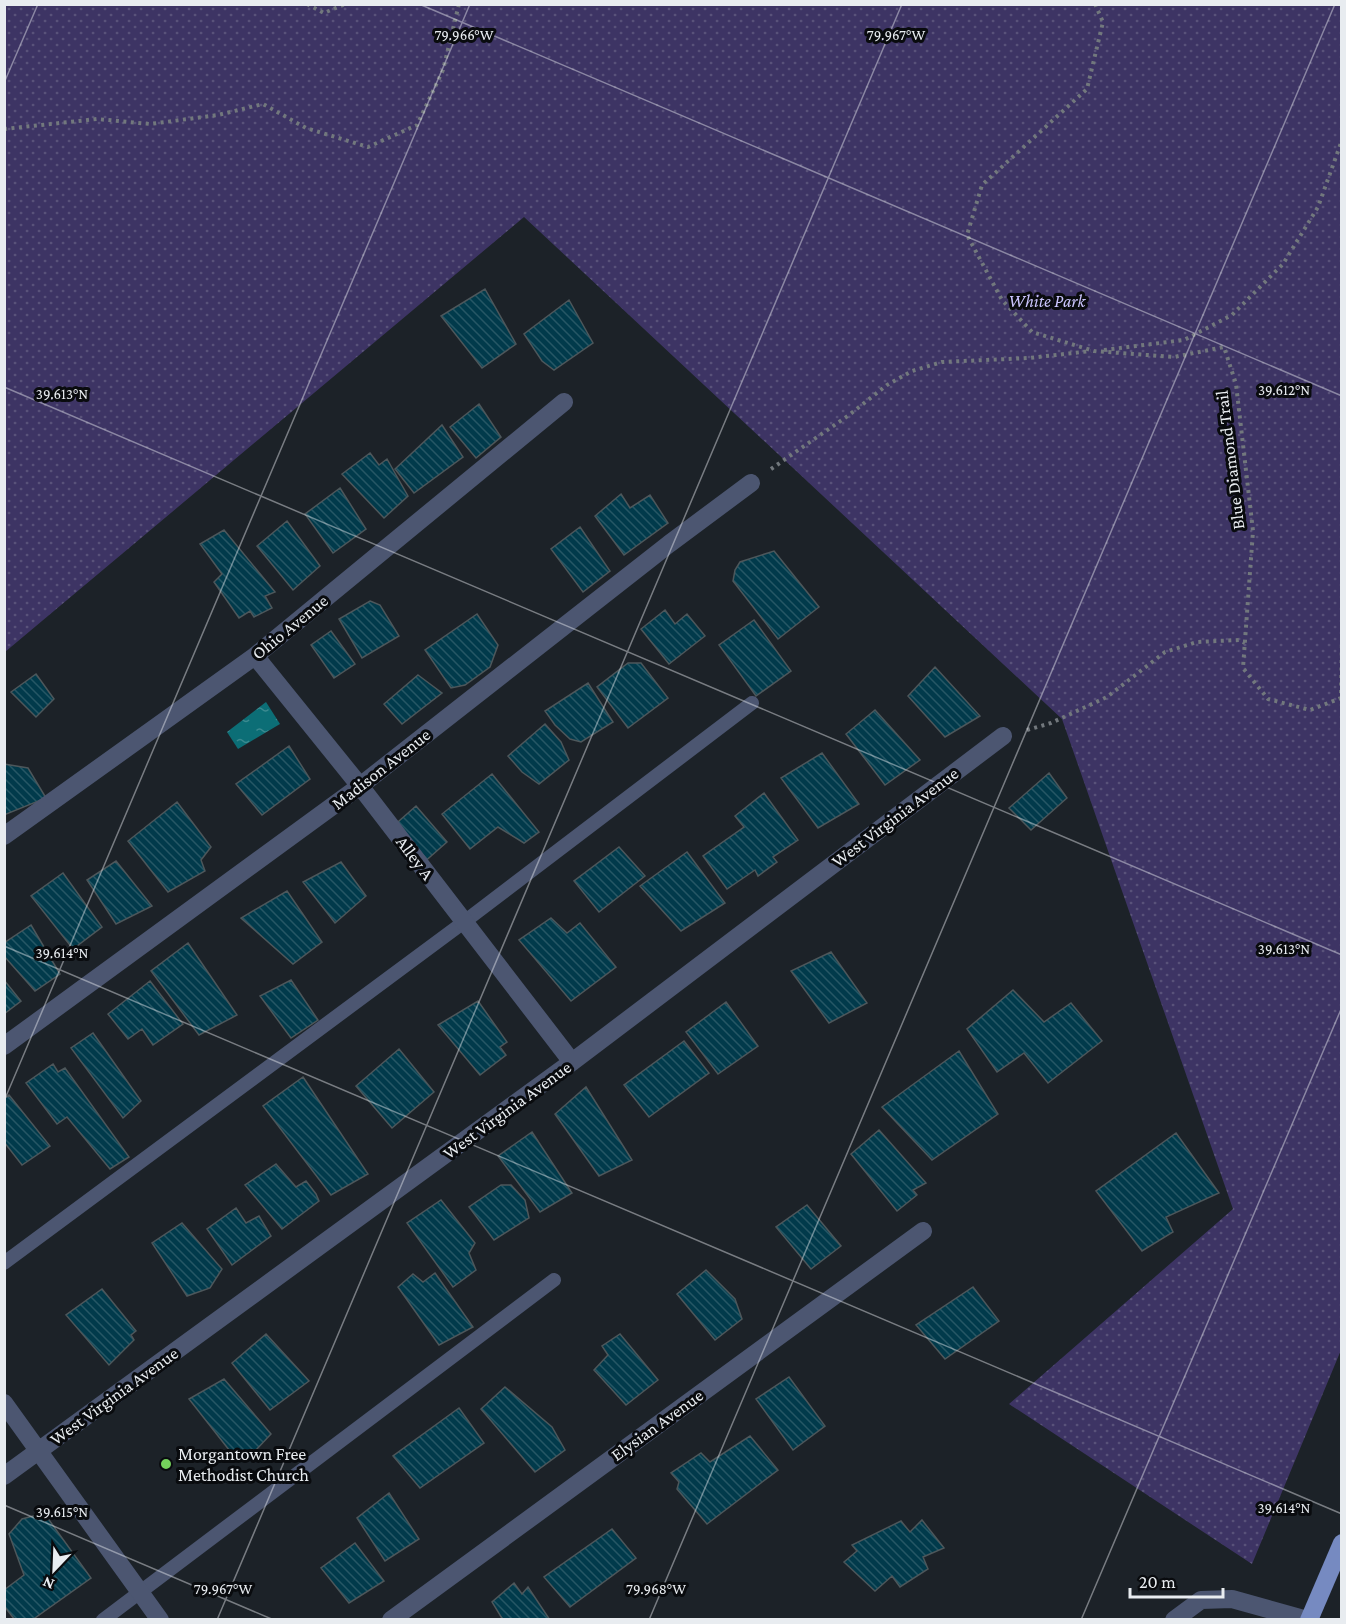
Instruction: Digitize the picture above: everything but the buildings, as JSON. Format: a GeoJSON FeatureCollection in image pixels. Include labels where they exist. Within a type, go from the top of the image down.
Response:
{"type":"FeatureCollection","features":[{"type":"Feature","properties":{"kind":"main road"},"geometry":{"type":"LineString","coordinates":[[1308,1620],[1341,1543]]}},
{"type":"Feature","properties":{"kind":"street","name":"Ohio Avenue"},"geometry":{"type":"LineString","coordinates":[[4,836],[255,656],[564,402]]}},
{"type":"Feature","properties":{"kind":"street","name":"Madison Avenue"},"geometry":{"type":"LineString","coordinates":[[4,1046],[360,786],[669,544],[751,483]]}},
{"type":"Feature","properties":{"kind":"street","name":"Alley A"},"geometry":{"type":"LineString","coordinates":[[255,656],[360,786],[572,1062]]}},
{"type":"Feature","properties":{"kind":"street","name":"West Virginia Avenue"},"geometry":{"type":"LineString","coordinates":[[4,1476],[572,1062],[1003,736]]}},
{"type":"Feature","properties":{"kind":"street","name":"Elysian Avenue"},"geometry":{"type":"LineString","coordinates":[[391,1620],[923,1231]]}},
{"type":"Feature","properties":{"kind":"street"},"geometry":{"type":"LineString","coordinates":[[4,1403],[160,1620]]}},
{"type":"Feature","properties":{"kind":"street"},"geometry":{"type":"LineString","coordinates":[[1174,1620],[1201,1600],[1232,1599],[1308,1620]]}},
{"type":"Feature","properties":{"kind":"lane"},"geometry":{"type":"LineString","coordinates":[[4,1263],[464,922],[752,702]]}},
{"type":"Feature","properties":{"kind":"lane"},"geometry":{"type":"LineString","coordinates":[[103,1620],[554,1280]]}},
{"type":"Feature","properties":{"kind":"path"},"geometry":{"type":"LineString","coordinates":[[307,4],[324,13],[345,4]]}},
{"type":"Feature","properties":{"kind":"path"},"geometry":{"type":"LineString","coordinates":[[4,129],[97,119],[150,124],[218,115],[263,104],[306,128],[368,147],[417,125],[443,70],[459,4]]}},
{"type":"Feature","properties":{"kind":"path","name":"Blue Diamond Trail"},"geometry":{"type":"LineString","coordinates":[[1095,4],[1103,22],[1087,89],[982,185],[967,235],[1002,300],[1032,332],[1094,351],[1174,357],[1224,346],[1236,384],[1253,531],[1243,668],[1268,699],[1310,710],[1341,698],[1341,638]]}},
{"type":"Feature","properties":{"kind":"path"},"geometry":{"type":"LineString","coordinates":[[751,483],[849,415],[887,385],[912,371],[942,362],[1029,358],[1184,340],[1232,315],[1283,264],[1318,207],[1341,140]]}},
{"type":"Feature","properties":{"kind":"path"},"geometry":{"type":"LineString","coordinates":[[1003,736],[1051,723],[1107,697],[1165,652],[1197,642],[1239,640],[1245,643]]}},
{"type":"Feature","properties":{"kind":"green space","name":"White Park"},"geometry":{"type":"Polygon","coordinates":[[[5,4],[1341,5],[1341,1350],[1252,1564],[1009,1404],[1233,1209],[1062,719],[524,217],[5,652],[5,4]]]}},
{"type":"Feature","properties":{"kind":"water"},"geometry":{"type":"Polygon","coordinates":[[[266,702],[280,724],[238,749],[227,732],[266,702]]]}},
{"type":"Feature","properties":{"kind":"place","name":"Morgantown Free Methodist Church"},"geometry":{"type":"Point","coordinates":[166,1464]}}]}
